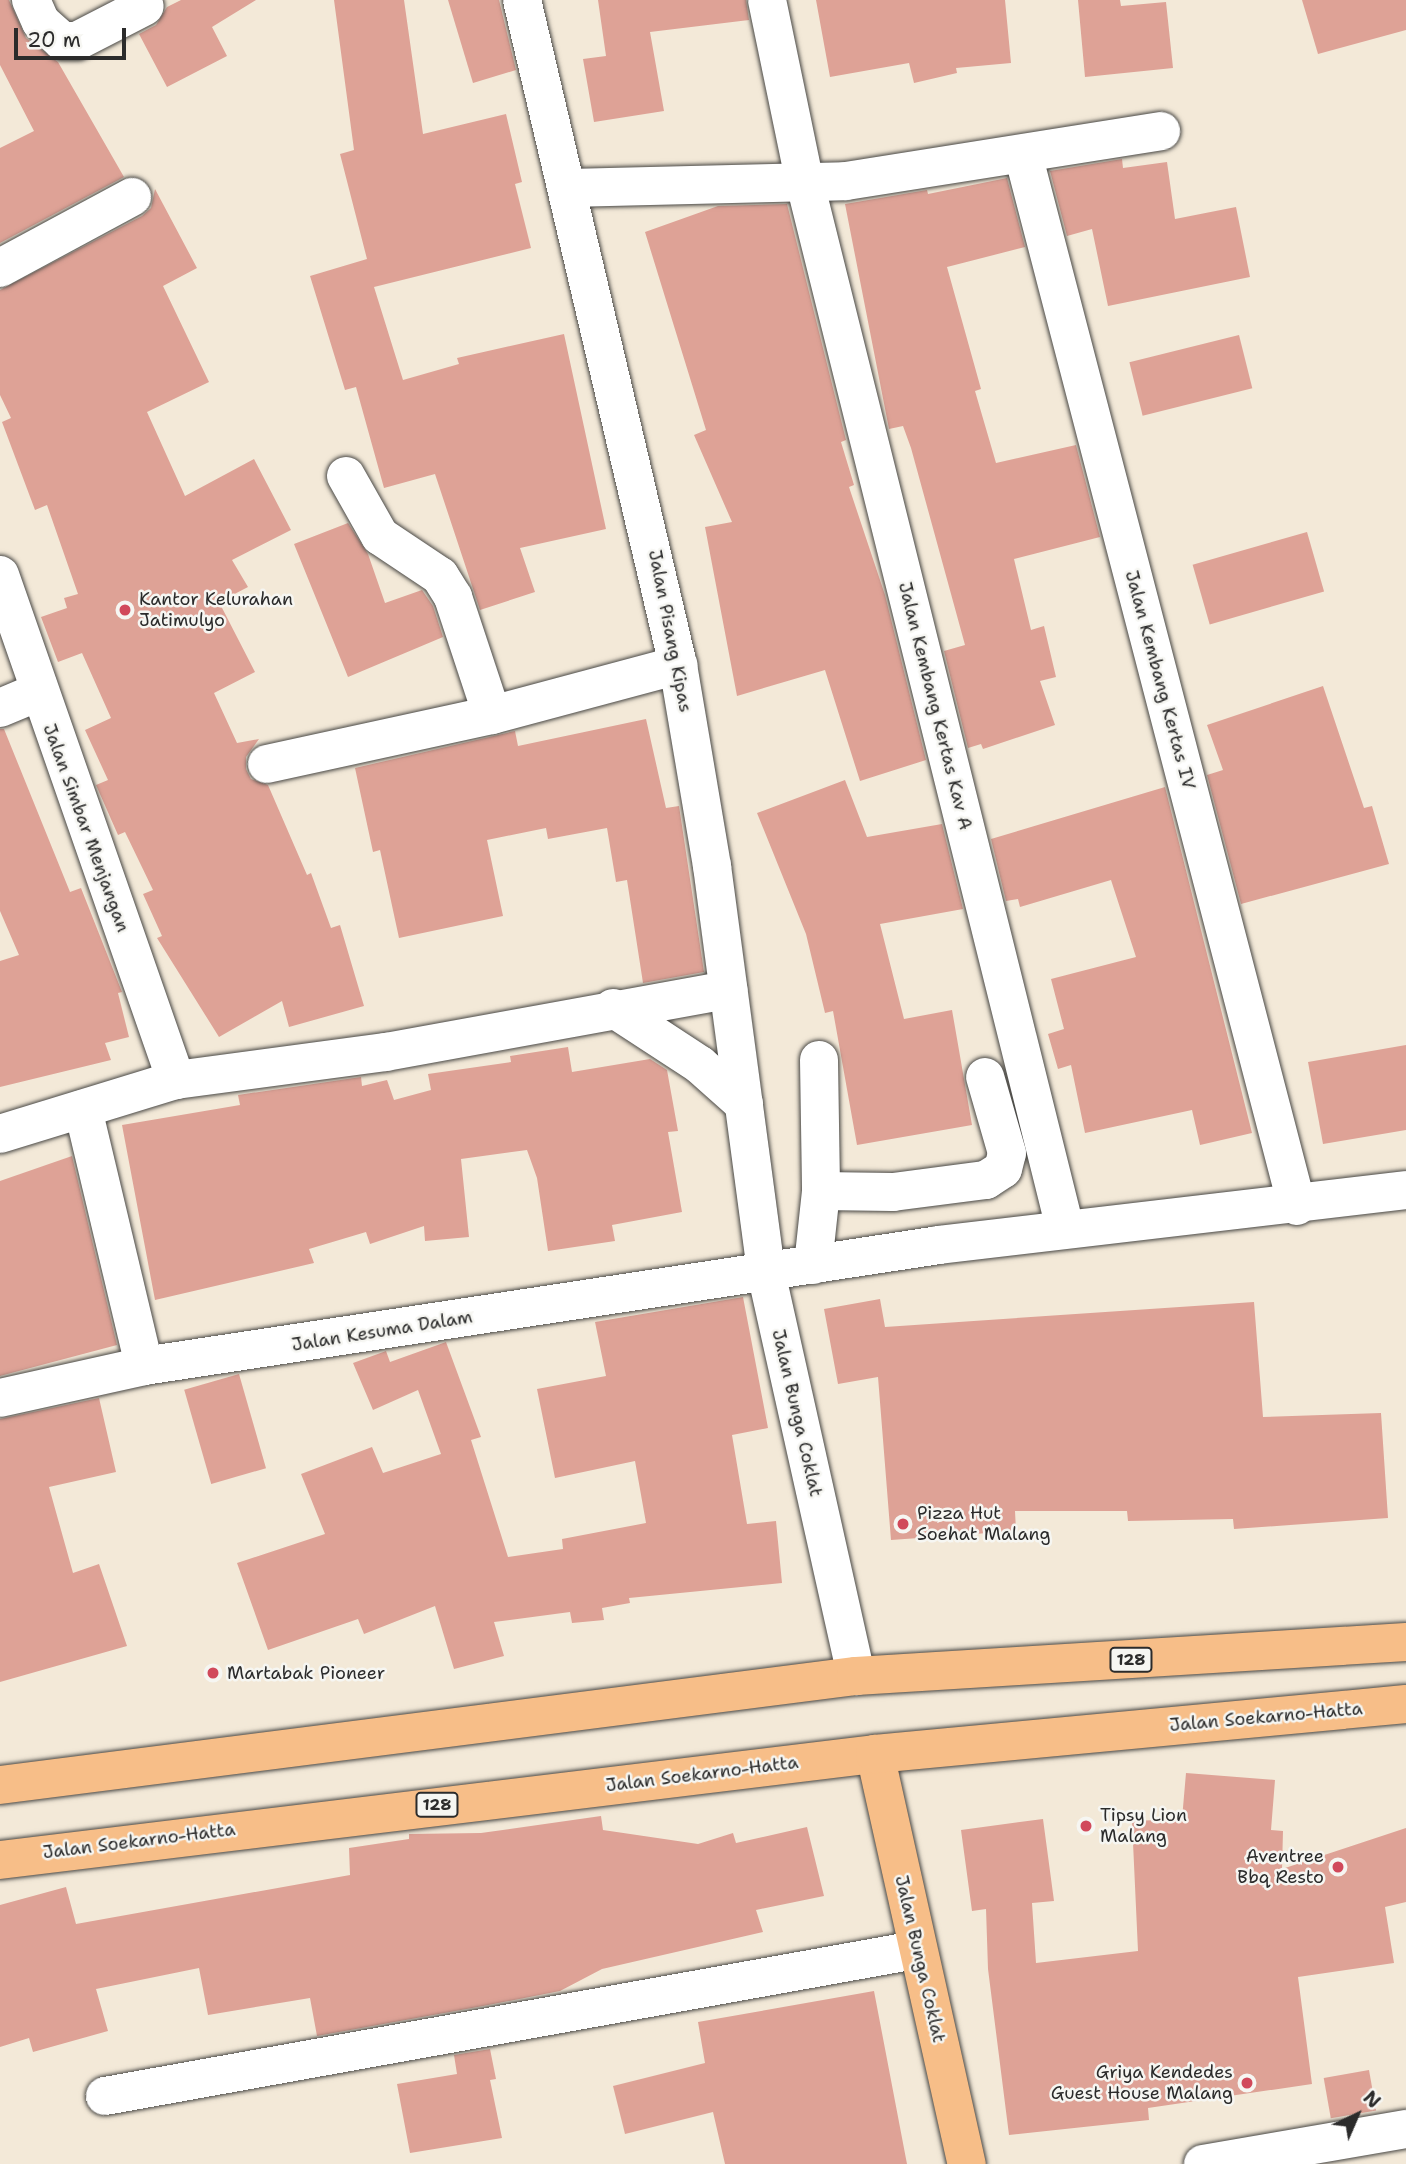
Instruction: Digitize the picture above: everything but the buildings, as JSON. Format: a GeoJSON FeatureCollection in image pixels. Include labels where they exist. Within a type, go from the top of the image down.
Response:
{"type":"FeatureCollection","features":[{"type":"Feature","properties":{"kind":"main road","name":"128"},"geometry":{"type":"LineString","coordinates":[[0,1785],[856,1676],[1406,1642]]}},
{"type":"Feature","properties":{"kind":"main road","name":"Jalan Soekarno-Hatta"},"geometry":{"type":"LineString","coordinates":[[0,1860],[875,1754],[1406,1704]]}},
{"type":"Feature","properties":{"kind":"main road","name":"Jalan Bunga Coklat"},"geometry":{"type":"LineString","coordinates":[[875,1754],[916,1950],[967,2164]]}},
{"type":"Feature","properties":{"kind":"street"},"geometry":{"type":"LineString","coordinates":[[31,0],[41,22],[62,41],[77,41],[145,6]]}},
{"type":"Feature","properties":{"kind":"street","name":"Jalan Pisang Kipas"},"geometry":{"type":"LineString","coordinates":[[522,0],[678,665],[728,990],[766,1272]]}},
{"type":"Feature","properties":{"kind":"street","name":"Jalan Kembang Kertas Kav A"},"geometry":{"type":"LineString","coordinates":[[767,0],[805,183],[1065,1228]]}},
{"type":"Feature","properties":{"kind":"street"},"geometry":{"type":"LineString","coordinates":[[567,188],[805,183],[1023,154],[1161,131]]}},
{"type":"Feature","properties":{"kind":"street","name":"Jalan Kembang Kertas IV"},"geometry":{"type":"LineString","coordinates":[[1023,154],[1297,1206]]}},
{"type":"Feature","properties":{"kind":"street"},"geometry":{"type":"LineString","coordinates":[[0,268],[132,197]]}},
{"type":"Feature","properties":{"kind":"street"},"geometry":{"type":"LineString","coordinates":[[346,476],[380,536],[440,576],[453,597],[492,715]]}},
{"type":"Feature","properties":{"kind":"street","name":"Jalan Simbar Menjangan"},"geometry":{"type":"LineString","coordinates":[[0,575],[38,692],[176,1080]]}},
{"type":"Feature","properties":{"kind":"street"},"geometry":{"type":"LineString","coordinates":[[267,764],[492,715],[678,665]]}},
{"type":"Feature","properties":{"kind":"street"},"geometry":{"type":"LineString","coordinates":[[0,708],[38,692]]}},
{"type":"Feature","properties":{"kind":"street"},"geometry":{"type":"LineString","coordinates":[[0,1134],[176,1080],[386,1052],[614,1007],[728,990]]}},
{"type":"Feature","properties":{"kind":"street"},"geometry":{"type":"LineString","coordinates":[[614,1007],[700,1065],[744,1104]]}},
{"type":"Feature","properties":{"kind":"street"},"geometry":{"type":"LineString","coordinates":[[813,1265],[821,1191],[819,1060]]}},
{"type":"Feature","properties":{"kind":"street"},"geometry":{"type":"LineString","coordinates":[[821,1191],[893,1192],[986,1180],[1003,1169],[1007,1153],[985,1077]]}},
{"type":"Feature","properties":{"kind":"street"},"geometry":{"type":"LineString","coordinates":[[83,1109],[144,1366]]}},
{"type":"Feature","properties":{"kind":"street","name":"Jalan Kesuma Dalam"},"geometry":{"type":"LineString","coordinates":[[0,1398],[144,1366],[813,1265],[1065,1228],[1297,1206],[1406,1190]]}},
{"type":"Feature","properties":{"kind":"street","name":"Jalan Bunga Coklat"},"geometry":{"type":"LineString","coordinates":[[766,1272],[856,1676]]}},
{"type":"Feature","properties":{"kind":"street"},"geometry":{"type":"LineString","coordinates":[[105,2096],[916,1950]]}},
{"type":"Feature","properties":{"kind":"street"},"geometry":{"type":"LineString","coordinates":[[1203,2164],[1310,2155],[1406,2129]]}},
{"type":"Feature","properties":{"kind":"place","name":"Kantor Kelurahan Jatimulyo"},"geometry":{"type":"Point","coordinates":[125,610]}},
{"type":"Feature","properties":{"kind":"place","name":"Pizza Hut Soehat Malang"},"geometry":{"type":"Point","coordinates":[903,1524]}},
{"type":"Feature","properties":{"kind":"place","name":"Martabak Pioneer"},"geometry":{"type":"Point","coordinates":[213,1673]}},
{"type":"Feature","properties":{"kind":"place","name":"Tipsy Lion Malang"},"geometry":{"type":"Point","coordinates":[1086,1826]}},
{"type":"Feature","properties":{"kind":"place","name":"Aventree Bbq Resto"},"geometry":{"type":"Point","coordinates":[1338,1867]}},
{"type":"Feature","properties":{"kind":"place","name":"Griya Kendedes Guest House Malang"},"geometry":{"type":"Point","coordinates":[1247,2083]}}]}
